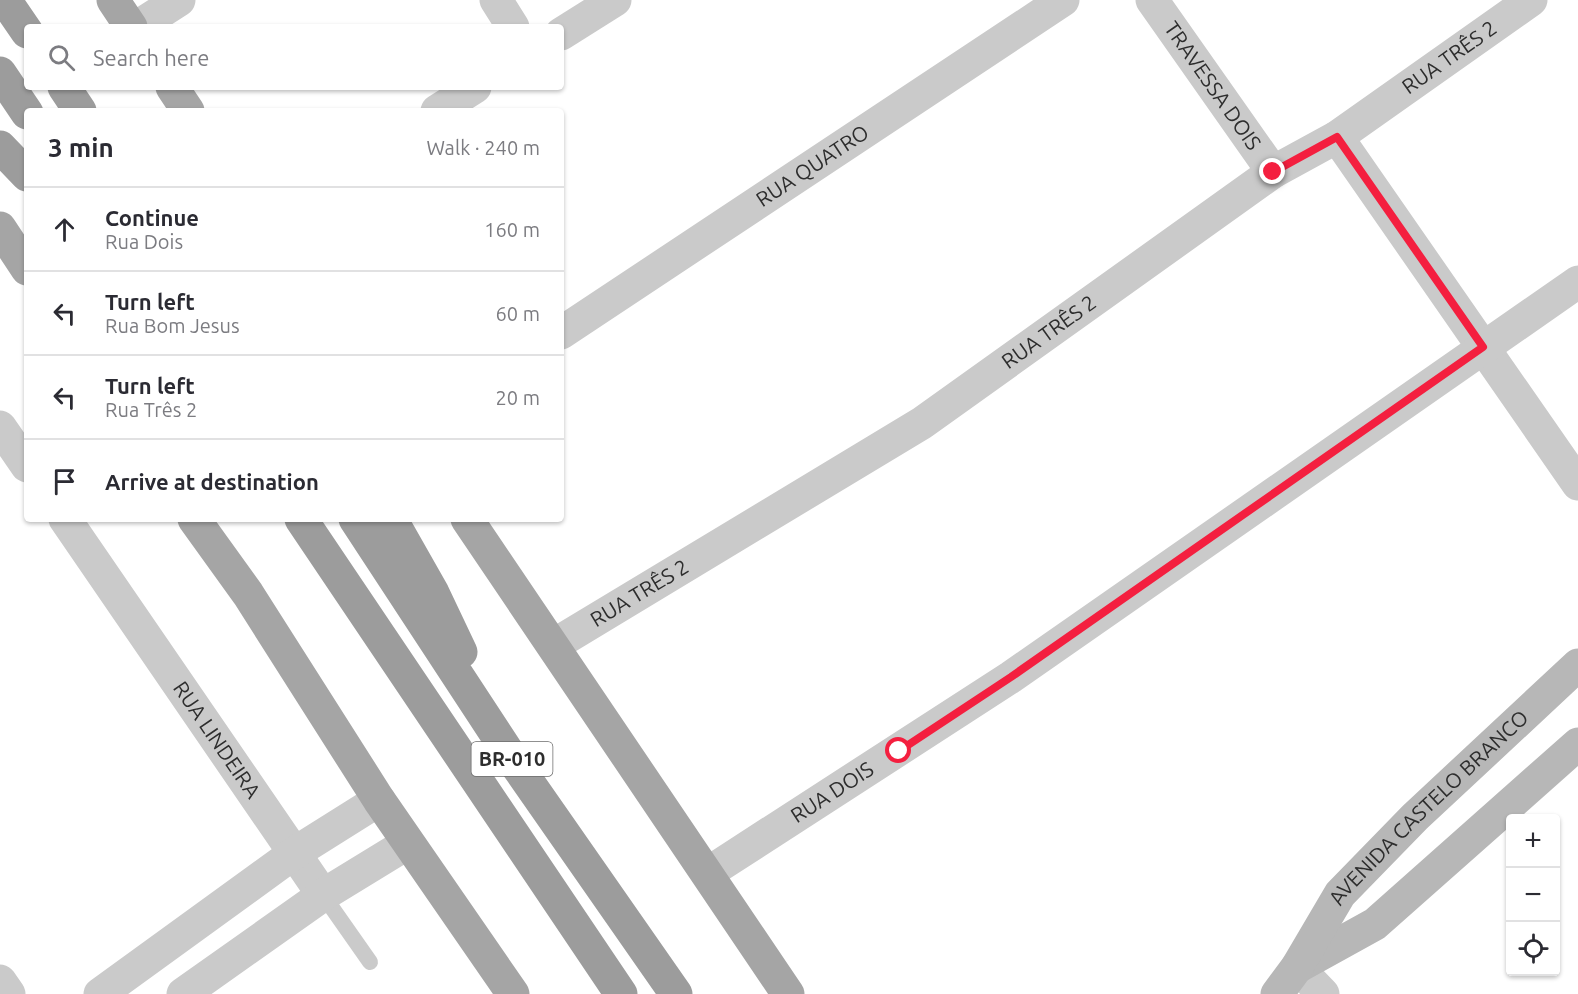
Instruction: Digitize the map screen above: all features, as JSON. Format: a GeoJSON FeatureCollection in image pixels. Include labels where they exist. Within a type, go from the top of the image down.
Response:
{"type":"FeatureCollection","features":[{"type":"Feature","properties":{"kind":"highway"},"geometry":{"type":"LineString","coordinates":[[5,0],[24,28]]}},
{"type":"Feature","properties":{"kind":"highway"},"geometry":{"type":"LineString","coordinates":[[0,73],[24,109]]}},
{"type":"Feature","properties":{"kind":"highway"},"geometry":{"type":"LineString","coordinates":[[66,90],[78,108]]}},
{"type":"Feature","properties":{"kind":"highway"},"geometry":{"type":"LineString","coordinates":[[0,147],[24,172]]}},
{"type":"Feature","properties":{"kind":"highway","name":"BR-010"},"geometry":{"type":"LineString","coordinates":[[303,522],[621,994]]}},
{"type":"Feature","properties":{"kind":"highway","name":"BR-010"},"geometry":{"type":"LineString","coordinates":[[357,522],[482,714],[676,994]]}},
{"type":"Feature","properties":{"kind":"highway"},"geometry":{"type":"LineString","coordinates":[[393,522],[458,643],[482,714]]}},
{"type":"Feature","properties":{"kind":"main road"},"geometry":{"type":"LineString","coordinates":[[113,0],[129,24]]}},
{"type":"Feature","properties":{"kind":"main road"},"geometry":{"type":"LineString","coordinates":[[174,90],[186,108]]}},
{"type":"Feature","properties":{"kind":"main road"},"geometry":{"type":"LineString","coordinates":[[0,228],[24,264]]}},
{"type":"Feature","properties":{"kind":"main road"},"geometry":{"type":"LineString","coordinates":[[196,522],[248,594],[379,800],[513,994]]}},
{"type":"Feature","properties":{"kind":"main road"},"geometry":{"type":"LineString","coordinates":[[469,522],[788,994]]}},
{"type":"Feature","properties":{"kind":"main road","name":"AVENIDA CASTELO BRANCO"},"geometry":{"type":"LineString","coordinates":[[1277,994],[1297,967],[1340,894],[1415,817],[1578,665]]}},
{"type":"Feature","properties":{"kind":"main road","name":"AVENIDA CASTELO BRANCO"},"geometry":{"type":"LineString","coordinates":[[1297,967],[1375,924],[1578,744]]}},
{"type":"Feature","properties":{"kind":"street"},"geometry":{"type":"LineString","coordinates":[[142,24],[179,0]]}},
{"type":"Feature","properties":{"kind":"street"},"geometry":{"type":"LineString","coordinates":[[496,0],[511,24]]}},
{"type":"Feature","properties":{"kind":"street"},"geometry":{"type":"LineString","coordinates":[[564,32],[615,0]]}},
{"type":"Feature","properties":{"kind":"street","name":"RUA QUATRO"},"geometry":{"type":"LineString","coordinates":[[564,331],[1063,0]]}},
{"type":"Feature","properties":{"kind":"street","name":"TRAVESSA DOIS"},"geometry":{"type":"LineString","coordinates":[[1152,0],[1273,172]]}},
{"type":"Feature","properties":{"kind":"street","name":"RUA TRÊS 2"},"geometry":{"type":"LineString","coordinates":[[554,645],[922,423],[1273,172],[1337,137],[1531,0]]}},
{"type":"Feature","properties":{"kind":"street"},"geometry":{"type":"LineString","coordinates":[[442,108],[470,90]]}},
{"type":"Feature","properties":{"kind":"street"},"geometry":{"type":"LineString","coordinates":[[1337,137],[1578,484]]}},
{"type":"Feature","properties":{"kind":"street","name":"RUA DOIS"},"geometry":{"type":"LineString","coordinates":[[708,873],[1011,677],[1578,282]]}},
{"type":"Feature","properties":{"kind":"street"},"geometry":{"type":"LineString","coordinates":[[0,427],[24,462]]}},
{"type":"Feature","properties":{"kind":"street","name":"RUA LINDEIRA"},"geometry":{"type":"LineString","coordinates":[[67,522],[323,895]]}},
{"type":"Feature","properties":{"kind":"street"},"geometry":{"type":"LineString","coordinates":[[100,994],[293,854],[379,800]]}},
{"type":"Feature","properties":{"kind":"street"},"geometry":{"type":"LineString","coordinates":[[183,994],[323,895],[408,843]]}},
{"type":"Feature","properties":{"kind":"street"},"geometry":{"type":"LineString","coordinates":[[1297,967],[1323,994]]}},
{"type":"Feature","properties":{"kind":"street"},"geometry":{"type":"LineString","coordinates":[[0,981],[9,994]]}},
{"type":"Feature","properties":{"kind":"lane","name":"RUA LINDEIRA"},"geometry":{"type":"LineString","coordinates":[[323,895],[370,962]]}},
{"type":"Feature","properties":{"kind":"route"},"geometry":{"type":"LineString","coordinates":[[899,751],[1011,677],[1483,347],[1337,137],[1273,172]]}}]}
